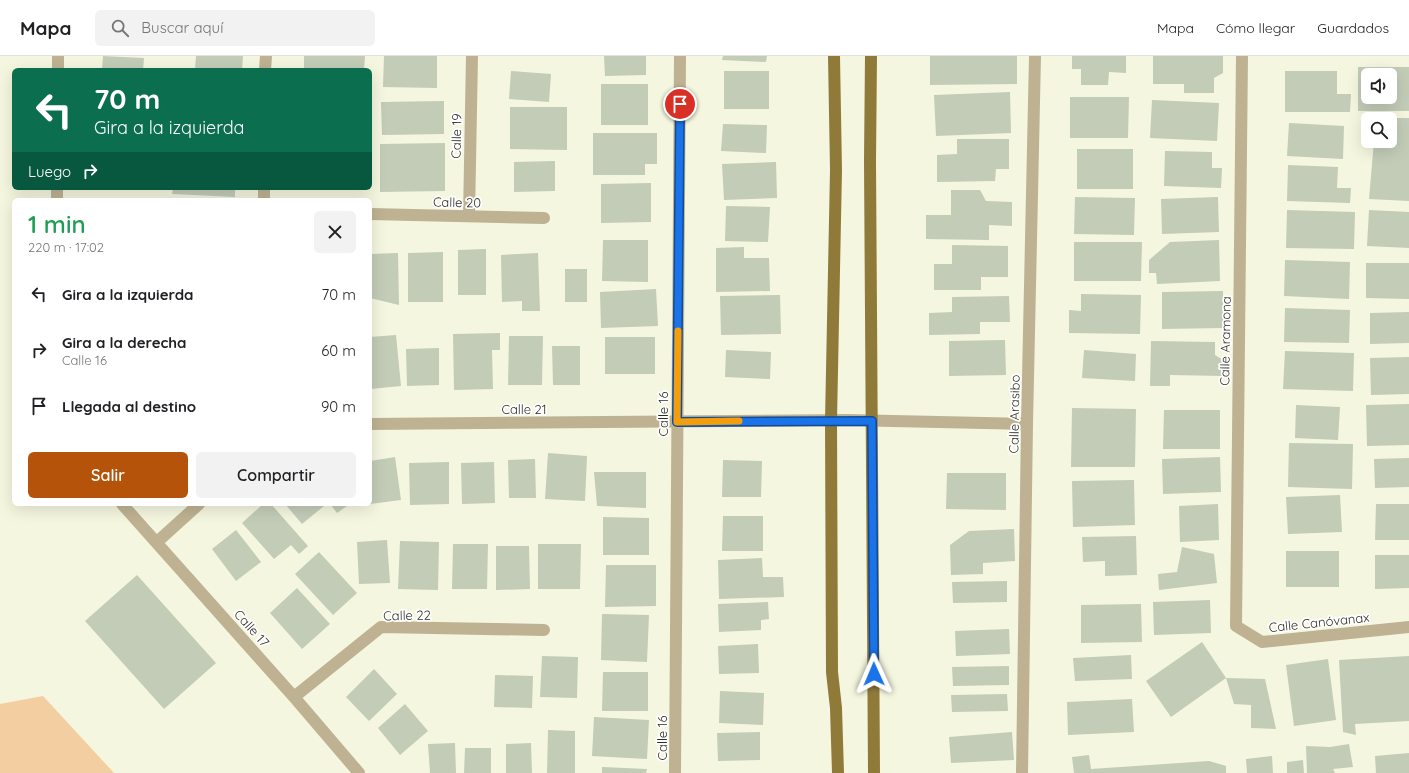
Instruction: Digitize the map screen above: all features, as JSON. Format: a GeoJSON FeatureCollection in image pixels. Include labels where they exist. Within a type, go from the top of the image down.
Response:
{"type":"FeatureCollection","features":[{"type":"Feature","properties":{"kind":"main road"},"geometry":{"type":"LineString","coordinates":[[834,56],[836,170],[831,421],[832,672],[836,708],[838,773]]}},
{"type":"Feature","properties":{"kind":"main road"},"geometry":{"type":"LineString","coordinates":[[871,56],[870,161],[874,773]]}},
{"type":"Feature","properties":{"kind":"street"},"geometry":{"type":"LineString","coordinates":[[58,56],[58,68]]}},
{"type":"Feature","properties":{"kind":"street"},"geometry":{"type":"LineString","coordinates":[[265,68],[266,56]]}},
{"type":"Feature","properties":{"kind":"street","name":"Calle 19"},"geometry":{"type":"LineString","coordinates":[[469,216],[472,56]]}},
{"type":"Feature","properties":{"kind":"street","name":"Calle 16"},"geometry":{"type":"LineString","coordinates":[[675,773],[680,56]]}},
{"type":"Feature","properties":{"kind":"street","name":"Calle Arasibo"},"geometry":{"type":"LineString","coordinates":[[1022,773],[1027,424],[1035,56]]}},
{"type":"Feature","properties":{"kind":"street","name":"Calle Aramona"},"geometry":{"type":"LineString","coordinates":[[1236,626],[1242,56]]}},
{"type":"Feature","properties":{"kind":"street","name":"Calle 20"},"geometry":{"type":"LineString","coordinates":[[372,214],[544,218]]}},
{"type":"Feature","properties":{"kind":"street","name":"Calle 21"},"geometry":{"type":"LineString","coordinates":[[372,424],[872,421],[1027,424]]}},
{"type":"Feature","properties":{"kind":"street","name":"Calle 17"},"geometry":{"type":"LineString","coordinates":[[124,506],[294,697],[359,773]]}},
{"type":"Feature","properties":{"kind":"street"},"geometry":{"type":"LineString","coordinates":[[157,542],[197,506]]}},
{"type":"Feature","properties":{"kind":"street","name":"Calle Canóvanax"},"geometry":{"type":"LineString","coordinates":[[1236,626],[1262,642],[1409,627]]}},
{"type":"Feature","properties":{"kind":"street","name":"Calle 22"},"geometry":{"type":"LineString","coordinates":[[294,697],[381,627],[544,630]]}},
{"type":"Feature","properties":{"kind":"shaded area"},"geometry":{"type":"Polygon","coordinates":[[[43,696],[114,773],[0,773],[0,704],[43,696]]]}},
{"type":"Feature","properties":{"kind":"building"},"geometry":{"type":"Polygon","coordinates":[[[103,56],[144,58],[143,68],[102,68],[103,56]]]}},
{"type":"Feature","properties":{"kind":"building"},"geometry":{"type":"Polygon","coordinates":[[[196,56],[243,56],[242,68],[195,68],[196,56]]]}},
{"type":"Feature","properties":{"kind":"building"},"geometry":{"type":"Polygon","coordinates":[[[304,56],[365,56],[364,68],[304,68],[304,56]]]}},
{"type":"Feature","properties":{"kind":"building"},"geometry":{"type":"Polygon","coordinates":[[[384,56],[437,56],[437,88],[383,87],[384,56]]]}},
{"type":"Feature","properties":{"kind":"building"},"geometry":{"type":"Polygon","coordinates":[[[604,56],[646,56],[646,75],[605,76],[604,56]]]}},
{"type":"Feature","properties":{"kind":"building"},"geometry":{"type":"Polygon","coordinates":[[[723,56],[767,56],[766,62],[722,60],[723,56]]]}},
{"type":"Feature","properties":{"kind":"building"},"geometry":{"type":"Polygon","coordinates":[[[930,56],[1017,56],[1017,84],[930,85],[930,56]]]}},
{"type":"Feature","properties":{"kind":"building"},"geometry":{"type":"Polygon","coordinates":[[[1072,56],[1126,56],[1126,73],[1109,72],[1108,85],[1081,85],[1081,69],[1072,69],[1072,56]]]}},
{"type":"Feature","properties":{"kind":"building"},"geometry":{"type":"Polygon","coordinates":[[[1153,56],[1223,56],[1223,73],[1214,78],[1214,93],[1184,93],[1184,84],[1153,84],[1153,56]]]}},
{"type":"Feature","properties":{"kind":"building"},"geometry":{"type":"Polygon","coordinates":[[[1358,67],[1409,67],[1409,111],[1358,111],[1358,67]]]}},
{"type":"Feature","properties":{"kind":"building"},"geometry":{"type":"Polygon","coordinates":[[[511,71],[551,74],[549,102],[509,99],[511,71]]]}},
{"type":"Feature","properties":{"kind":"building"},"geometry":{"type":"Polygon","coordinates":[[[724,71],[769,71],[769,109],[724,109],[724,71]]]}},
{"type":"Feature","properties":{"kind":"building"},"geometry":{"type":"Polygon","coordinates":[[[1285,71],[1337,71],[1337,94],[1351,94],[1350,112],[1285,112],[1285,71]]]}},
{"type":"Feature","properties":{"kind":"building"},"geometry":{"type":"Polygon","coordinates":[[[601,84],[648,84],[648,125],[601,125],[601,84]]]}},
{"type":"Feature","properties":{"kind":"building"},"geometry":{"type":"Polygon","coordinates":[[[1010,92],[1011,133],[936,136],[934,95],[1010,92]]]}},
{"type":"Feature","properties":{"kind":"building"},"geometry":{"type":"Polygon","coordinates":[[[1070,97],[1129,97],[1128,138],[1070,138],[1070,97]]]}},
{"type":"Feature","properties":{"kind":"building"},"geometry":{"type":"Polygon","coordinates":[[[1152,100],[1219,103],[1217,141],[1150,138],[1152,100]]]}},
{"type":"Feature","properties":{"kind":"building"},"geometry":{"type":"Polygon","coordinates":[[[444,101],[444,134],[382,135],[381,102],[444,101]]]}},
{"type":"Feature","properties":{"kind":"building"},"geometry":{"type":"Polygon","coordinates":[[[510,107],[567,107],[567,150],[510,149],[510,107]]]}},
{"type":"Feature","properties":{"kind":"building"},"geometry":{"type":"Polygon","coordinates":[[[1397,118],[1409,118],[1409,201],[1369,199],[1373,148],[1397,148],[1397,118]]]}},
{"type":"Feature","properties":{"kind":"building"},"geometry":{"type":"Polygon","coordinates":[[[1289,123],[1344,126],[1343,159],[1287,156],[1289,123]]]}},
{"type":"Feature","properties":{"kind":"building"},"geometry":{"type":"Polygon","coordinates":[[[723,124],[767,125],[766,153],[721,151],[723,124]]]}},
{"type":"Feature","properties":{"kind":"building"},"geometry":{"type":"Polygon","coordinates":[[[593,133],[657,133],[657,164],[645,164],[645,175],[593,175],[593,133]]]}},
{"type":"Feature","properties":{"kind":"building"},"geometry":{"type":"Polygon","coordinates":[[[957,139],[1009,139],[1009,169],[996,169],[995,181],[937,182],[937,155],[957,154],[957,139]]]}},
{"type":"Feature","properties":{"kind":"building"},"geometry":{"type":"Polygon","coordinates":[[[445,143],[445,191],[380,192],[380,144],[445,143]]]}},
{"type":"Feature","properties":{"kind":"building"},"geometry":{"type":"Polygon","coordinates":[[[1077,149],[1133,149],[1133,189],[1077,189],[1077,149]]]}},
{"type":"Feature","properties":{"kind":"building"},"geometry":{"type":"Polygon","coordinates":[[[1165,151],[1212,152],[1212,168],[1222,168],[1221,188],[1164,186],[1165,151]]]}},
{"type":"Feature","properties":{"kind":"building"},"geometry":{"type":"Polygon","coordinates":[[[555,161],[555,191],[514,192],[514,162],[555,161]]]}},
{"type":"Feature","properties":{"kind":"building"},"geometry":{"type":"Polygon","coordinates":[[[776,162],[777,198],[724,200],[722,164],[776,162]]]}},
{"type":"Feature","properties":{"kind":"building"},"geometry":{"type":"Polygon","coordinates":[[[1288,165],[1338,167],[1337,188],[1351,188],[1350,203],[1287,201],[1288,165]]]}},
{"type":"Feature","properties":{"kind":"building"},"geometry":{"type":"Polygon","coordinates":[[[651,183],[651,222],[601,223],[601,184],[651,183]]]}},
{"type":"Feature","properties":{"kind":"building"},"geometry":{"type":"Polygon","coordinates":[[[173,190],[235,190],[235,197],[172,194],[173,190]]]}},
{"type":"Feature","properties":{"kind":"building"},"geometry":{"type":"Polygon","coordinates":[[[951,190],[980,190],[986,201],[1012,202],[1012,226],[989,225],[989,240],[926,239],[926,215],[951,215],[951,190]]]}},
{"type":"Feature","properties":{"kind":"building"},"geometry":{"type":"Polygon","coordinates":[[[1075,197],[1135,198],[1134,235],[1074,234],[1075,197]]]}},
{"type":"Feature","properties":{"kind":"building"},"geometry":{"type":"Polygon","coordinates":[[[1218,197],[1219,232],[1162,234],[1161,199],[1218,197]]]}},
{"type":"Feature","properties":{"kind":"building"},"geometry":{"type":"Polygon","coordinates":[[[726,206],[770,207],[768,242],[725,241],[726,206]]]}},
{"type":"Feature","properties":{"kind":"building"},"geometry":{"type":"Polygon","coordinates":[[[1287,210],[1355,212],[1354,249],[1286,248],[1287,210]]]}},
{"type":"Feature","properties":{"kind":"building"},"geometry":{"type":"Polygon","coordinates":[[[1369,210],[1409,212],[1409,248],[1367,246],[1369,210]]]}},
{"type":"Feature","properties":{"kind":"building"},"geometry":{"type":"Polygon","coordinates":[[[603,240],[648,240],[648,282],[602,281],[603,240]]]}},
{"type":"Feature","properties":{"kind":"building"},"geometry":{"type":"Polygon","coordinates":[[[1219,240],[1220,281],[1157,284],[1156,273],[1149,273],[1149,260],[1170,242],[1219,240]]]}},
{"type":"Feature","properties":{"kind":"building"},"geometry":{"type":"Polygon","coordinates":[[[1074,242],[1142,242],[1141,281],[1074,281],[1074,242]]]}},
{"type":"Feature","properties":{"kind":"building"},"geometry":{"type":"Polygon","coordinates":[[[952,245],[1008,246],[1008,277],[981,277],[981,290],[934,290],[934,264],[952,264],[952,245]]]}},
{"type":"Feature","properties":{"kind":"building"},"geometry":{"type":"Polygon","coordinates":[[[744,247],[744,258],[769,258],[770,291],[716,292],[716,248],[744,247]]]}},
{"type":"Feature","properties":{"kind":"building"},"geometry":{"type":"Polygon","coordinates":[[[486,249],[486,295],[458,295],[458,250],[486,249]]]}},
{"type":"Feature","properties":{"kind":"building"},"geometry":{"type":"Polygon","coordinates":[[[443,252],[443,302],[408,302],[408,253],[443,252]]]}},
{"type":"Feature","properties":{"kind":"building"},"geometry":{"type":"Polygon","coordinates":[[[398,253],[399,305],[372,298],[372,254],[398,253]]]}},
{"type":"Feature","properties":{"kind":"building"},"geometry":{"type":"Polygon","coordinates":[[[538,253],[540,311],[522,311],[522,301],[502,302],[501,255],[538,253]]]}},
{"type":"Feature","properties":{"kind":"building"},"geometry":{"type":"Polygon","coordinates":[[[1285,260],[1350,262],[1349,299],[1284,296],[1285,260]]]}},
{"type":"Feature","properties":{"kind":"building"},"geometry":{"type":"Polygon","coordinates":[[[1366,263],[1409,263],[1409,299],[1366,298],[1366,263]]]}},
{"type":"Feature","properties":{"kind":"building"},"geometry":{"type":"Polygon","coordinates":[[[565,269],[587,269],[587,302],[565,302],[565,269]]]}},
{"type":"Feature","properties":{"kind":"building"},"geometry":{"type":"Polygon","coordinates":[[[656,289],[658,326],[601,328],[600,292],[656,289]]]}},
{"type":"Feature","properties":{"kind":"building"},"geometry":{"type":"Polygon","coordinates":[[[1223,291],[1223,328],[1162,329],[1162,292],[1223,291]]]}},
{"type":"Feature","properties":{"kind":"building"},"geometry":{"type":"Polygon","coordinates":[[[1081,294],[1141,295],[1140,334],[1069,333],[1069,310],[1081,311],[1081,294]]]}},
{"type":"Feature","properties":{"kind":"building"},"geometry":{"type":"Polygon","coordinates":[[[780,295],[781,334],[721,335],[720,296],[780,295]]]}},
{"type":"Feature","properties":{"kind":"building"},"geometry":{"type":"Polygon","coordinates":[[[1009,296],[1010,322],[980,322],[980,334],[929,335],[929,313],[952,312],[952,297],[1009,296]]]}},
{"type":"Feature","properties":{"kind":"building"},"geometry":{"type":"Polygon","coordinates":[[[1285,308],[1350,310],[1349,343],[1284,342],[1285,308]]]}},
{"type":"Feature","properties":{"kind":"building"},"geometry":{"type":"Polygon","coordinates":[[[1409,312],[1409,343],[1370,344],[1370,313],[1409,312]]]}},
{"type":"Feature","properties":{"kind":"building"},"geometry":{"type":"Polygon","coordinates":[[[500,333],[500,350],[492,350],[493,389],[454,390],[453,334],[500,333]]]}},
{"type":"Feature","properties":{"kind":"building"},"geometry":{"type":"Polygon","coordinates":[[[396,335],[401,386],[372,389],[372,337],[396,335]]]}},
{"type":"Feature","properties":{"kind":"building"},"geometry":{"type":"Polygon","coordinates":[[[509,336],[543,336],[542,385],[508,385],[509,336]]]}},
{"type":"Feature","properties":{"kind":"building"},"geometry":{"type":"Polygon","coordinates":[[[605,337],[655,337],[655,374],[605,374],[605,337]]]}},
{"type":"Feature","properties":{"kind":"building"},"geometry":{"type":"Polygon","coordinates":[[[1005,340],[1006,375],[949,376],[949,341],[1005,340]]]}},
{"type":"Feature","properties":{"kind":"building"},"geometry":{"type":"Polygon","coordinates":[[[1151,341],[1215,342],[1215,355],[1223,360],[1223,376],[1170,375],[1170,386],[1150,386],[1151,341]]]}},
{"type":"Feature","properties":{"kind":"building"},"geometry":{"type":"Polygon","coordinates":[[[552,346],[580,346],[580,385],[553,385],[552,346]]]}},
{"type":"Feature","properties":{"kind":"building"},"geometry":{"type":"Polygon","coordinates":[[[439,348],[439,385],[407,386],[406,349],[439,348]]]}},
{"type":"Feature","properties":{"kind":"building"},"geometry":{"type":"Polygon","coordinates":[[[726,350],[771,352],[770,379],[725,377],[726,350]]]}},
{"type":"Feature","properties":{"kind":"building"},"geometry":{"type":"Polygon","coordinates":[[[1084,350],[1136,354],[1135,381],[1082,378],[1084,350]]]}},
{"type":"Feature","properties":{"kind":"building"},"geometry":{"type":"Polygon","coordinates":[[[1285,351],[1354,353],[1353,391],[1283,389],[1285,351]]]}},
{"type":"Feature","properties":{"kind":"building"},"geometry":{"type":"Polygon","coordinates":[[[1409,357],[1409,394],[1371,395],[1370,358],[1409,357]]]}},
{"type":"Feature","properties":{"kind":"building"},"geometry":{"type":"Polygon","coordinates":[[[1409,404],[1409,445],[1367,446],[1366,405],[1409,404]]]}},
{"type":"Feature","properties":{"kind":"building"},"geometry":{"type":"Polygon","coordinates":[[[1296,405],[1340,407],[1338,440],[1295,438],[1296,405]]]}},
{"type":"Feature","properties":{"kind":"building"},"geometry":{"type":"Polygon","coordinates":[[[1072,408],[1136,409],[1135,467],[1071,467],[1072,408]]]}},
{"type":"Feature","properties":{"kind":"building"},"geometry":{"type":"Polygon","coordinates":[[[1164,410],[1220,410],[1220,449],[1163,449],[1164,410]]]}},
{"type":"Feature","properties":{"kind":"building"},"geometry":{"type":"Polygon","coordinates":[[[1289,443],[1353,444],[1352,489],[1288,487],[1289,443]]]}},
{"type":"Feature","properties":{"kind":"building"},"geometry":{"type":"Polygon","coordinates":[[[548,453],[587,456],[585,501],[545,499],[548,453]]]}},
{"type":"Feature","properties":{"kind":"building"},"geometry":{"type":"Polygon","coordinates":[[[395,457],[401,500],[372,504],[372,461],[395,457]]]}},
{"type":"Feature","properties":{"kind":"building"},"geometry":{"type":"Polygon","coordinates":[[[1220,457],[1221,492],[1163,494],[1162,459],[1220,457]]]}},
{"type":"Feature","properties":{"kind":"building"},"geometry":{"type":"Polygon","coordinates":[[[1409,458],[1409,487],[1375,488],[1374,459],[1409,458]]]}},
{"type":"Feature","properties":{"kind":"building"},"geometry":{"type":"Polygon","coordinates":[[[535,459],[536,498],[509,498],[508,460],[535,459]]]}},
{"type":"Feature","properties":{"kind":"building"},"geometry":{"type":"Polygon","coordinates":[[[723,460],[762,461],[761,497],[722,497],[723,460]]]}},
{"type":"Feature","properties":{"kind":"building"},"geometry":{"type":"Polygon","coordinates":[[[449,462],[449,504],[410,505],[409,463],[449,462]]]}},
{"type":"Feature","properties":{"kind":"building"},"geometry":{"type":"Polygon","coordinates":[[[494,462],[495,503],[462,504],[461,463],[494,462]]]}},
{"type":"Feature","properties":{"kind":"building"},"geometry":{"type":"Polygon","coordinates":[[[594,472],[646,472],[646,508],[597,506],[594,472]]]}},
{"type":"Feature","properties":{"kind":"building"},"geometry":{"type":"Polygon","coordinates":[[[947,473],[1006,473],[1006,510],[946,509],[947,473]]]}},
{"type":"Feature","properties":{"kind":"building"},"geometry":{"type":"Polygon","coordinates":[[[1134,480],[1135,525],[1073,527],[1072,481],[1134,480]]]}},
{"type":"Feature","properties":{"kind":"building"},"geometry":{"type":"Polygon","coordinates":[[[1340,495],[1342,532],[1288,534],[1286,497],[1340,495]]]}},
{"type":"Feature","properties":{"kind":"building"},"geometry":{"type":"Polygon","coordinates":[[[1218,504],[1219,540],[1180,542],[1179,506],[1218,504]]]}},
{"type":"Feature","properties":{"kind":"building"},"geometry":{"type":"Polygon","coordinates":[[[1376,504],[1409,504],[1409,540],[1375,540],[1376,504]]]}},
{"type":"Feature","properties":{"kind":"building"},"geometry":{"type":"Polygon","coordinates":[[[261,506],[273,506],[308,546],[299,554],[291,545],[274,559],[242,523],[261,506]]]}},
{"type":"Feature","properties":{"kind":"building"},"geometry":{"type":"Polygon","coordinates":[[[287,506],[324,506],[302,524],[287,506]]]}},
{"type":"Feature","properties":{"kind":"building"},"geometry":{"type":"Polygon","coordinates":[[[332,506],[347,506],[337,513],[332,506]]]}},
{"type":"Feature","properties":{"kind":"building"},"geometry":{"type":"Polygon","coordinates":[[[723,516],[763,516],[763,551],[722,551],[723,516]]]}},
{"type":"Feature","properties":{"kind":"building"},"geometry":{"type":"Polygon","coordinates":[[[603,517],[649,518],[649,555],[603,555],[603,517]]]}},
{"type":"Feature","properties":{"kind":"building"},"geometry":{"type":"Polygon","coordinates":[[[1014,529],[1015,561],[983,563],[983,574],[951,575],[950,545],[969,531],[1014,529]]]}},
{"type":"Feature","properties":{"kind":"building"},"geometry":{"type":"Polygon","coordinates":[[[236,530],[261,562],[236,581],[212,549],[236,530]]]}},
{"type":"Feature","properties":{"kind":"building"},"geometry":{"type":"Polygon","coordinates":[[[1136,536],[1137,575],[1105,576],[1105,561],[1083,562],[1082,537],[1136,536]]]}},
{"type":"Feature","properties":{"kind":"building"},"geometry":{"type":"Polygon","coordinates":[[[387,540],[390,583],[359,584],[357,542],[387,540]]]}},
{"type":"Feature","properties":{"kind":"building"},"geometry":{"type":"Polygon","coordinates":[[[400,541],[439,542],[438,590],[398,589],[400,541]]]}},
{"type":"Feature","properties":{"kind":"building"},"geometry":{"type":"Polygon","coordinates":[[[453,544],[488,544],[487,589],[452,589],[453,544]]]}},
{"type":"Feature","properties":{"kind":"building"},"geometry":{"type":"Polygon","coordinates":[[[538,544],[581,544],[580,589],[538,589],[538,544]]]}},
{"type":"Feature","properties":{"kind":"building"},"geometry":{"type":"Polygon","coordinates":[[[496,546],[529,546],[530,589],[496,590],[496,546]]]}},
{"type":"Feature","properties":{"kind":"building"},"geometry":{"type":"Polygon","coordinates":[[[1182,547],[1214,554],[1217,583],[1159,590],[1158,574],[1177,572],[1182,547]]]}},
{"type":"Feature","properties":{"kind":"building"},"geometry":{"type":"Polygon","coordinates":[[[1286,551],[1339,551],[1339,587],[1286,587],[1286,551]]]}},
{"type":"Feature","properties":{"kind":"building"},"geometry":{"type":"Polygon","coordinates":[[[319,552],[357,593],[333,615],[295,574],[319,552]]]}},
{"type":"Feature","properties":{"kind":"building"},"geometry":{"type":"Polygon","coordinates":[[[1375,555],[1409,555],[1409,588],[1375,589],[1375,555]]]}},
{"type":"Feature","properties":{"kind":"building"},"geometry":{"type":"Polygon","coordinates":[[[762,558],[763,577],[783,577],[784,597],[719,599],[718,560],[762,558]]]}},
{"type":"Feature","properties":{"kind":"building"},"geometry":{"type":"Polygon","coordinates":[[[606,565],[656,565],[656,606],[605,607],[606,565]]]}},
{"type":"Feature","properties":{"kind":"building"},"geometry":{"type":"Polygon","coordinates":[[[137,575],[216,663],[164,709],[85,621],[137,575]]]}},
{"type":"Feature","properties":{"kind":"building"},"geometry":{"type":"Polygon","coordinates":[[[1007,581],[1007,602],[953,603],[952,582],[1007,581]]]}},
{"type":"Feature","properties":{"kind":"building"},"geometry":{"type":"Polygon","coordinates":[[[297,588],[330,624],[302,649],[270,613],[297,588]]]}},
{"type":"Feature","properties":{"kind":"building"},"geometry":{"type":"Polygon","coordinates":[[[1210,600],[1211,633],[1154,635],[1153,602],[1210,600]]]}},
{"type":"Feature","properties":{"kind":"building"},"geometry":{"type":"Polygon","coordinates":[[[768,602],[769,619],[761,620],[761,630],[719,632],[718,604],[768,602]]]}},
{"type":"Feature","properties":{"kind":"building"},"geometry":{"type":"Polygon","coordinates":[[[1141,604],[1142,642],[1081,643],[1081,605],[1141,604]]]}},
{"type":"Feature","properties":{"kind":"building"},"geometry":{"type":"Polygon","coordinates":[[[602,614],[649,615],[647,662],[601,660],[602,614]]]}},
{"type":"Feature","properties":{"kind":"building"},"geometry":{"type":"Polygon","coordinates":[[[1009,629],[1010,654],[956,656],[955,631],[1009,629]]]}},
{"type":"Feature","properties":{"kind":"building"},"geometry":{"type":"Polygon","coordinates":[[[1202,642],[1226,678],[1171,717],[1146,681],[1202,642]]]}},
{"type":"Feature","properties":{"kind":"building"},"geometry":{"type":"Polygon","coordinates":[[[758,644],[759,673],[719,674],[718,646],[758,644]]]}},
{"type":"Feature","properties":{"kind":"building"},"geometry":{"type":"Polygon","coordinates":[[[1131,655],[1132,679],[1075,681],[1073,658],[1131,655]]]}},
{"type":"Feature","properties":{"kind":"building"},"geometry":{"type":"Polygon","coordinates":[[[542,656],[578,657],[577,698],[540,697],[542,656]]]}},
{"type":"Feature","properties":{"kind":"building"},"geometry":{"type":"Polygon","coordinates":[[[1409,656],[1409,721],[1355,724],[1356,735],[1343,732],[1339,660],[1409,656]]]}},
{"type":"Feature","properties":{"kind":"building"},"geometry":{"type":"Polygon","coordinates":[[[1328,659],[1336,720],[1294,726],[1286,665],[1328,659]]]}},
{"type":"Feature","properties":{"kind":"building"},"geometry":{"type":"Polygon","coordinates":[[[1009,666],[1009,685],[953,686],[952,667],[1009,666]]]}},
{"type":"Feature","properties":{"kind":"building"},"geometry":{"type":"Polygon","coordinates":[[[374,669],[397,694],[369,721],[346,697],[374,669]]]}},
{"type":"Feature","properties":{"kind":"building"},"geometry":{"type":"Polygon","coordinates":[[[603,672],[648,672],[648,711],[602,711],[603,672]]]}},
{"type":"Feature","properties":{"kind":"building"},"geometry":{"type":"Polygon","coordinates":[[[495,675],[533,676],[532,708],[494,707],[495,675]]]}},
{"type":"Feature","properties":{"kind":"building"},"geometry":{"type":"Polygon","coordinates":[[[1226,678],[1265,679],[1276,729],[1251,728],[1251,705],[1234,704],[1226,678]]]}},
{"type":"Feature","properties":{"kind":"building"},"geometry":{"type":"Polygon","coordinates":[[[720,691],[764,693],[763,725],[719,723],[720,691]]]}},
{"type":"Feature","properties":{"kind":"building"},"geometry":{"type":"Polygon","coordinates":[[[1007,694],[1008,711],[952,712],[951,695],[1007,694]]]}},
{"type":"Feature","properties":{"kind":"building"},"geometry":{"type":"Polygon","coordinates":[[[1132,699],[1134,732],[1068,735],[1067,702],[1132,699]]]}},
{"type":"Feature","properties":{"kind":"building"},"geometry":{"type":"Polygon","coordinates":[[[405,704],[428,731],[400,755],[378,728],[405,704]]]}},
{"type":"Feature","properties":{"kind":"building"},"geometry":{"type":"Polygon","coordinates":[[[594,717],[649,720],[647,759],[592,756],[594,717]]]}},
{"type":"Feature","properties":{"kind":"building"},"geometry":{"type":"Polygon","coordinates":[[[548,730],[575,731],[575,773],[547,773],[548,730]]]}},
{"type":"Feature","properties":{"kind":"building"},"geometry":{"type":"Polygon","coordinates":[[[760,732],[760,760],[718,761],[717,733],[760,732]]]}},
{"type":"Feature","properties":{"kind":"building"},"geometry":{"type":"Polygon","coordinates":[[[1012,732],[1014,760],[951,763],[949,737],[1012,732]]]}},
{"type":"Feature","properties":{"kind":"building"},"geometry":{"type":"Polygon","coordinates":[[[455,743],[456,773],[430,773],[428,744],[455,743]]]}},
{"type":"Feature","properties":{"kind":"building"},"geometry":{"type":"Polygon","coordinates":[[[531,743],[532,773],[506,773],[506,744],[531,743]]]}},
{"type":"Feature","properties":{"kind":"building"},"geometry":{"type":"Polygon","coordinates":[[[1349,744],[1353,767],[1333,769],[1335,773],[1307,773],[1306,746],[1330,747],[1349,744]]]}},
{"type":"Feature","properties":{"kind":"building"},"geometry":{"type":"Polygon","coordinates":[[[465,748],[491,748],[491,773],[464,773],[465,748]]]}},
{"type":"Feature","properties":{"kind":"building"},"geometry":{"type":"Polygon","coordinates":[[[1409,753],[1409,773],[1376,773],[1375,756],[1409,753]]]}},
{"type":"Feature","properties":{"kind":"building"},"geometry":{"type":"Polygon","coordinates":[[[1089,755],[1091,769],[1209,761],[1226,766],[1226,773],[1074,773],[1072,757],[1089,755]]]}},
{"type":"Feature","properties":{"kind":"building"},"geometry":{"type":"Polygon","coordinates":[[[1272,756],[1273,773],[1247,773],[1246,759],[1272,756]]]}},
{"type":"Feature","properties":{"kind":"building"},"geometry":{"type":"Polygon","coordinates":[[[1303,760],[1304,773],[1287,773],[1287,762],[1303,760]]]}},
{"type":"Feature","properties":{"kind":"building"},"geometry":{"type":"Polygon","coordinates":[[[602,767],[647,769],[646,773],[602,773],[602,767]]]}},
{"type":"Feature","properties":{"kind":"slow traffic"},"geometry":{"type":"LineString","coordinates":[[678,331],[677,422],[739,421]]}},
{"type":"Feature","properties":{"kind":"route"},"geometry":{"type":"LineString","coordinates":[[680,104],[677,422],[872,421],[874,674]]}}]}
